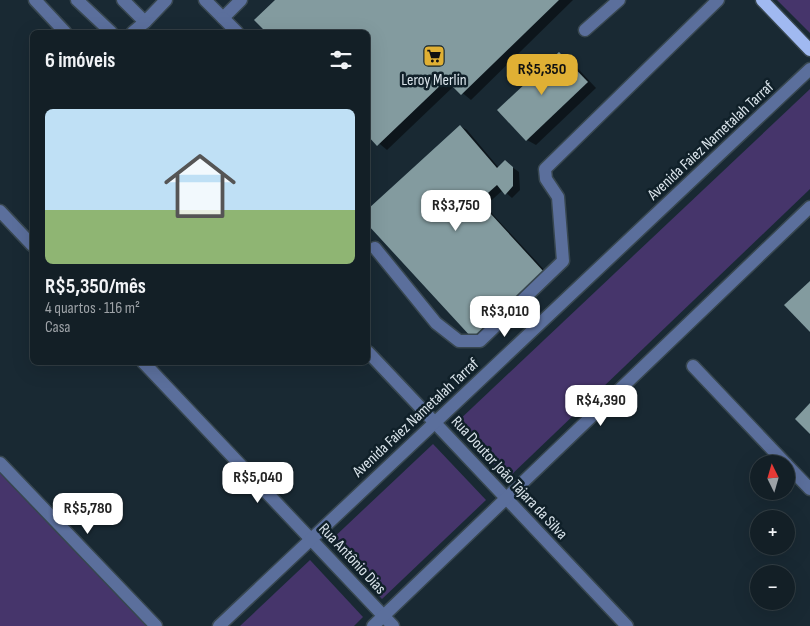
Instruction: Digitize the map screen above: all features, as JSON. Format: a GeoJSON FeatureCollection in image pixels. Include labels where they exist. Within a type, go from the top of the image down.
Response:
{"type":"FeatureCollection","features":[{"type":"Feature","properties":{"kind":"main road"},"geometry":{"type":"LineString","coordinates":[[762,0],[810,50]]}},
{"type":"Feature","properties":{"kind":"street"},"geometry":{"type":"LineString","coordinates":[[35,0],[64,30]]}},
{"type":"Feature","properties":{"kind":"street"},"geometry":{"type":"LineString","coordinates":[[77,0],[109,30]]}},
{"type":"Feature","properties":{"kind":"street"},"geometry":{"type":"LineString","coordinates":[[123,0],[145,22]]}},
{"type":"Feature","properties":{"kind":"street"},"geometry":{"type":"LineString","coordinates":[[135,30],[166,0]]}},
{"type":"Feature","properties":{"kind":"street"},"geometry":{"type":"LineString","coordinates":[[206,0],[235,30]]}},
{"type":"Feature","properties":{"kind":"street"},"geometry":{"type":"LineString","coordinates":[[223,18],[241,0]]}},
{"type":"Feature","properties":{"kind":"street"},"geometry":{"type":"LineString","coordinates":[[586,30],[619,0]]}},
{"type":"Feature","properties":{"kind":"street"},"geometry":{"type":"LineString","coordinates":[[374,248],[436,323],[459,341],[480,341],[563,261],[558,197],[546,179],[545,169],[718,0]]}},
{"type":"Feature","properties":{"kind":"street","name":"Avenida Faiez Nametalah Tarraf"},"geometry":{"type":"LineString","coordinates":[[219,626],[810,69]]}},
{"type":"Feature","properties":{"kind":"street"},"geometry":{"type":"LineString","coordinates":[[373,626],[810,207]]}},
{"type":"Feature","properties":{"kind":"street"},"geometry":{"type":"LineString","coordinates":[[0,211],[30,244]]}},
{"type":"Feature","properties":{"kind":"street","name":"Rua Doutor João Tajara da Silva"},"geometry":{"type":"LineString","coordinates":[[370,354],[627,626]]}},
{"type":"Feature","properties":{"kind":"street","name":"Rua Antônio Dias"},"geometry":{"type":"LineString","coordinates":[[146,365],[393,626]]}},
{"type":"Feature","properties":{"kind":"street"},"geometry":{"type":"LineString","coordinates":[[693,366],[777,455]]}},
{"type":"Feature","properties":{"kind":"street"},"geometry":{"type":"LineString","coordinates":[[0,463],[156,626]]}},
{"type":"Feature","properties":{"kind":"street"},"geometry":{"type":"LineString","coordinates":[[795,474],[810,490]]}},
{"type":"Feature","properties":{"kind":"shaded area"},"geometry":{"type":"Polygon","coordinates":[[[777,0],[810,0],[810,33],[777,0]]]}},
{"type":"Feature","properties":{"kind":"shaded area"},"geometry":{"type":"Polygon","coordinates":[[[810,89],[810,189],[508,478],[455,424],[810,89]]]}},
{"type":"Feature","properties":{"kind":"shaded area"},"geometry":{"type":"Polygon","coordinates":[[[433,444],[486,500],[382,599],[329,542],[433,444]]]}},
{"type":"Feature","properties":{"kind":"shaded area"},"geometry":{"type":"Polygon","coordinates":[[[0,473],[14,488],[147,626],[0,626],[0,473]]]}},
{"type":"Feature","properties":{"kind":"shaded area"},"geometry":{"type":"Polygon","coordinates":[[[310,560],[363,617],[354,626],[240,626],[310,560]]]}},
{"type":"Feature","properties":{"kind":"building","name":"Leroy Merlin"},"geometry":{"type":"Polygon","coordinates":[[[275,0],[559,0],[461,95],[446,80],[377,146],[370,138],[370,30],[264,30],[254,20],[275,0]]]}},
{"type":"Feature","properties":{"kind":"building"},"geometry":{"type":"Polygon","coordinates":[[[559,52],[588,82],[526,141],[497,110],[559,52]]]}},
{"type":"Feature","properties":{"kind":"building"},"geometry":{"type":"Polygon","coordinates":[[[460,125],[497,168],[505,160],[513,167],[513,186],[505,195],[497,185],[479,201],[544,272],[472,338],[370,227],[370,207],[460,125]]]}},
{"type":"Feature","properties":{"kind":"building"},"geometry":{"type":"Polygon","coordinates":[[[810,281],[810,332],[784,305],[810,281]]]}},
{"type":"Feature","properties":{"kind":"building"},"geometry":{"type":"Polygon","coordinates":[[[810,403],[810,434],[795,419],[810,403]]]}},
{"type":"Feature","properties":{"kind":"place","name":"Leroy Merlin"},"geometry":{"type":"Point","coordinates":[434,56]}}]}
